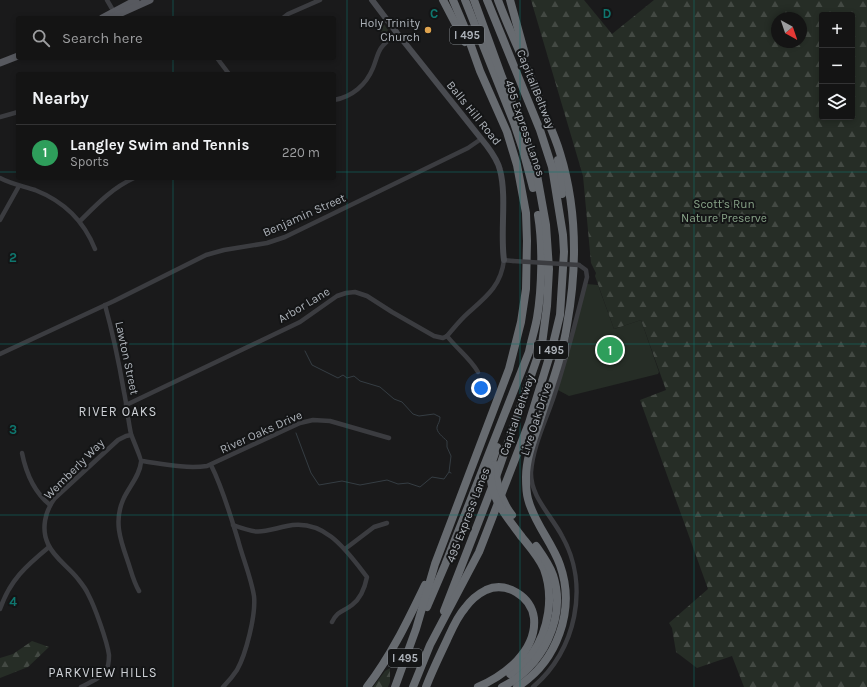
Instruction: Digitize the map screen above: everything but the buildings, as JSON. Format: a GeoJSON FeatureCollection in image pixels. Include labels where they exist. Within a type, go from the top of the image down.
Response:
{"type":"FeatureCollection","features":[{"type":"Feature","properties":{"kind":"highway"},"geometry":{"type":"LineString","coordinates":[[443,0],[480,71]]}},
{"type":"Feature","properties":{"kind":"highway","name":"Capital Beltway"},"geometry":{"type":"LineString","coordinates":[[395,687],[416,629],[435,564],[509,368],[521,322],[526,289],[527,227],[520,178],[507,132],[480,71],[453,0]]}},
{"type":"Feature","properties":{"kind":"highway","name":"495 Express Lanes"},"geometry":{"type":"LineString","coordinates":[[416,629],[445,565],[529,352],[537,318],[540,283],[540,225],[531,175],[523,150],[465,0]]}},
{"type":"Feature","properties":{"kind":"highway","name":"495 Express Lanes"},"geometry":{"type":"LineString","coordinates":[[430,645],[496,477],[542,344],[547,306],[549,269],[546,225],[536,175],[526,138],[474,0]]}},
{"type":"Feature","properties":{"kind":"highway","name":"Capital Beltway"},"geometry":{"type":"LineString","coordinates":[[413,687],[430,645],[479,552],[529,423],[552,348],[560,315],[563,279],[563,235],[556,191],[546,147],[487,0]]}},
{"type":"Feature","properties":{"kind":"highway"},"geometry":{"type":"LineString","coordinates":[[498,0],[558,145],[568,185],[572,214],[574,268],[567,326],[531,448],[526,472],[528,499],[536,520],[560,564],[566,599],[560,630],[549,656],[535,673],[517,687]]}},
{"type":"Feature","properties":{"kind":"highway"},"geometry":{"type":"LineString","coordinates":[[510,0],[532,80]]}},
{"type":"Feature","properties":{"kind":"highway"},"geometry":{"type":"LineString","coordinates":[[544,111],[558,160],[563,205],[563,235]]}},
{"type":"Feature","properties":{"kind":"highway"},"geometry":{"type":"LineString","coordinates":[[486,687],[509,675],[532,654],[542,636],[548,616],[549,596],[544,568],[507,508],[503,500],[493,467],[542,344]]}},
{"type":"Feature","properties":{"kind":"highway"},"geometry":{"type":"LineString","coordinates":[[502,687],[518,677],[532,665],[547,642],[555,619],[556,595],[553,576],[548,564],[497,503],[490,479],[497,446],[519,390],[529,352]]}},
{"type":"Feature","properties":{"kind":"highway"},"geometry":{"type":"LineString","coordinates":[[367,687],[398,640],[435,564]]}},
{"type":"Feature","properties":{"kind":"highway"},"geometry":{"type":"LineString","coordinates":[[426,687],[455,624],[465,607],[475,597],[486,590],[496,587],[516,591],[522,595],[531,607],[534,618],[532,635],[527,647],[513,665],[496,679],[478,687]]}},
{"type":"Feature","properties":{"kind":"main road"},"geometry":{"type":"LineString","coordinates":[[112,15],[136,0]]}},
{"type":"Feature","properties":{"kind":"main road"},"geometry":{"type":"LineString","coordinates":[[112,15],[150,0]]}},
{"type":"Feature","properties":{"kind":"main road"},"geometry":{"type":"LineString","coordinates":[[0,63],[16,57]]}},
{"type":"Feature","properties":{"kind":"street"},"geometry":{"type":"LineString","coordinates":[[108,0],[112,15]]}},
{"type":"Feature","properties":{"kind":"street"},"geometry":{"type":"LineString","coordinates":[[286,16],[320,0]]}},
{"type":"Feature","properties":{"kind":"street","name":"Balls Hill Road"},"geometry":{"type":"LineString","coordinates":[[372,0],[496,159],[501,174],[504,260],[502,273],[493,289],[463,317],[447,336]]}},
{"type":"Feature","properties":{"kind":"street"},"geometry":{"type":"LineString","coordinates":[[336,99],[351,94],[362,86],[370,75],[383,44],[397,33]]}},
{"type":"Feature","properties":{"kind":"street"},"geometry":{"type":"LineString","coordinates":[[218,60],[228,72]]}},
{"type":"Feature","properties":{"kind":"street"},"geometry":{"type":"LineString","coordinates":[[0,117],[16,113]]}},
{"type":"Feature","properties":{"kind":"street","name":"Benjamin Street"},"geometry":{"type":"LineString","coordinates":[[0,354],[105,306],[206,255],[224,250],[267,243],[284,237],[468,148],[481,139]]}},
{"type":"Feature","properties":{"kind":"street"},"geometry":{"type":"LineString","coordinates":[[0,178],[36,191],[51,198],[64,207],[80,222],[95,249]]}},
{"type":"Feature","properties":{"kind":"street"},"geometry":{"type":"LineString","coordinates":[[80,222],[103,198],[130,180]]}},
{"type":"Feature","properties":{"kind":"street"},"geometry":{"type":"LineString","coordinates":[[0,220],[19,186]]}},
{"type":"Feature","properties":{"kind":"street","name":"Live Oak Drive"},"geometry":{"type":"LineString","coordinates":[[504,260],[579,265],[586,270],[587,277],[571,341],[533,459],[531,472],[533,489],[562,536],[572,557],[576,578],[576,607],[572,629],[563,650],[553,666],[533,687]]}},
{"type":"Feature","properties":{"kind":"street","name":"Arbor Lane"},"geometry":{"type":"LineString","coordinates":[[126,405],[300,322],[337,296],[346,293],[355,292],[367,296],[434,336],[443,338],[447,336]]}},
{"type":"Feature","properties":{"kind":"street","name":"Lawton Street"},"geometry":{"type":"LineString","coordinates":[[105,306],[131,435],[142,460]]}},
{"type":"Feature","properties":{"kind":"street"},"geometry":{"type":"LineString","coordinates":[[447,336],[459,351],[470,360],[478,372]]}},
{"type":"Feature","properties":{"kind":"street","name":"River Oaks Drive"},"geometry":{"type":"LineString","coordinates":[[211,465],[300,423],[313,420],[330,421],[389,438]]}},
{"type":"Feature","properties":{"kind":"street","name":"Wemberly Way"},"geometry":{"type":"LineString","coordinates":[[81,687],[99,677],[106,670],[109,661],[108,651],[88,593],[72,572],[49,547],[44,523],[50,505],[55,498],[113,444],[122,438],[131,435]]}},
{"type":"Feature","properties":{"kind":"street"},"geometry":{"type":"LineString","coordinates":[[22,453],[31,482],[40,496],[50,505]]}},
{"type":"Feature","properties":{"kind":"street"},"geometry":{"type":"LineString","coordinates":[[138,591],[120,540],[118,526],[119,510],[122,500],[136,477],[142,460],[153,463],[195,467],[211,465],[222,490],[234,525],[254,598],[254,613],[240,665],[223,687]]}},
{"type":"Feature","properties":{"kind":"street"},"geometry":{"type":"LineString","coordinates":[[345,548],[374,527],[387,523]]}},
{"type":"Feature","properties":{"kind":"street"},"geometry":{"type":"LineString","coordinates":[[234,525],[257,532],[268,532],[288,526],[310,526],[330,535],[345,548],[367,577],[366,585],[356,602],[339,612],[332,622]]}},
{"type":"Feature","properties":{"kind":"street"},"geometry":{"type":"LineString","coordinates":[[0,609],[9,590],[21,571],[49,547]]}},
{"type":"Feature","properties":{"kind":"green space","name":"Scott's Run Nature Preserve"},"geometry":{"type":"Polygon","coordinates":[[[531,0],[584,0],[612,34],[654,0],[867,0],[867,687],[744,687],[732,656],[697,668],[676,652],[672,628],[669,623],[708,589],[640,400],[666,390],[641,320],[614,329],[595,276],[596,273],[591,263],[583,176],[531,0]]]}},
{"type":"Feature","properties":{"kind":"green space"},"geometry":{"type":"Polygon","coordinates":[[[380,19],[388,30],[385,36],[373,22],[380,19]]]}},
{"type":"Feature","properties":{"kind":"green space"},"geometry":{"type":"Polygon","coordinates":[[[587,284],[598,285],[614,329],[641,320],[659,372],[658,374],[569,396],[556,389],[587,284]]]}},
{"type":"Feature","properties":{"kind":"green space"},"geometry":{"type":"Polygon","coordinates":[[[32,641],[49,647],[28,667],[0,678],[0,658],[13,654],[32,641]]]}},
{"type":"Feature","properties":{"kind":"green space"},"geometry":{"type":"Polygon","coordinates":[[[390,668],[390,682],[388,687],[373,687],[385,671],[390,668]]]}},
{"type":"Feature","properties":{"kind":"shaded area"},"geometry":{"type":"Polygon","coordinates":[[[612,340],[618,356],[606,360],[602,343],[612,340]]]}},
{"type":"Feature","properties":{"kind":"waterway"},"geometry":{"type":"LineString","coordinates":[[305,351],[312,365],[338,378],[343,375],[347,378],[354,376],[360,381],[380,387],[394,399],[402,402],[413,414],[419,416],[434,414],[440,417],[437,429],[447,441],[447,447],[451,456],[449,472],[451,473]]}},
{"type":"Feature","properties":{"kind":"waterway"},"geometry":{"type":"LineString","coordinates":[[296,433],[311,473],[319,485],[342,481],[360,485],[387,480],[398,484],[408,483],[420,487],[432,477],[444,479],[449,472]]}},
{"type":"Feature","properties":{"kind":"place","name":"Holy Trinity Church"},"geometry":{"type":"Point","coordinates":[428,30]}},
{"type":"Feature","properties":{"kind":"place","name":"Langley Swim and Tennis"},"geometry":{"type":"Point","coordinates":[610,350]}},
{"type":"Feature","properties":{"kind":"district","name":"RIVER OAKS"},"geometry":{"type":"Point","coordinates":[118,411]}},
{"type":"Feature","properties":{"kind":"district","name":"PARKVIEW HILLS"},"geometry":{"type":"Point","coordinates":[103,672]}}]}
